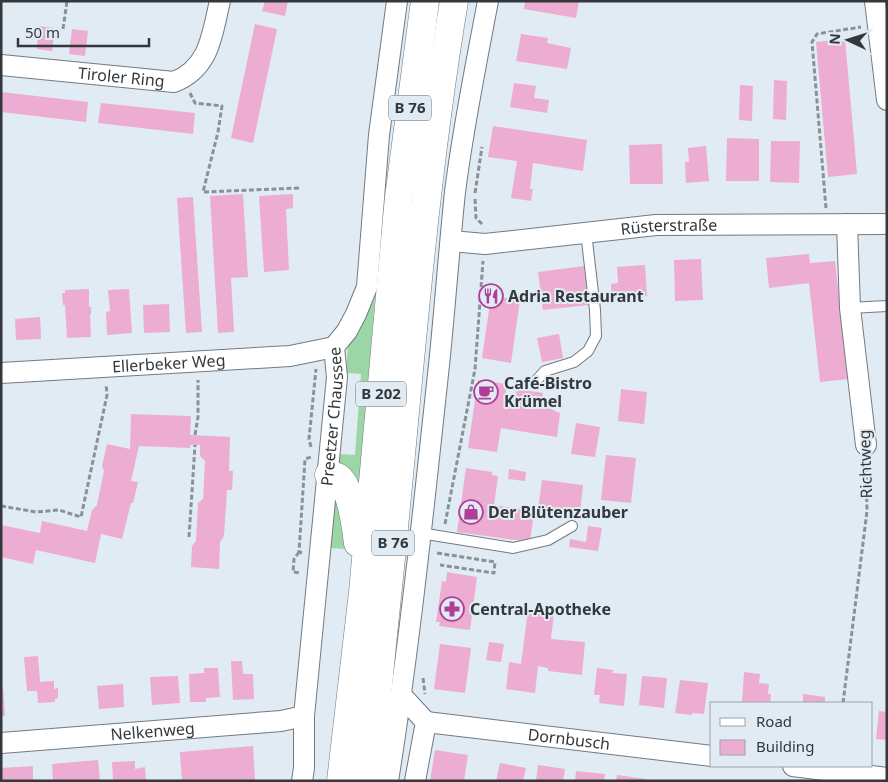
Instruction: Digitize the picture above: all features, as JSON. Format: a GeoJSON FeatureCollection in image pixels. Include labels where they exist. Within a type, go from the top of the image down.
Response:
{"type":"FeatureCollection","features":[{"type":"Feature","properties":{"kind":"highway","name":"B 76"},"geometry":{"type":"LineString","coordinates":[[367,781],[394,539],[425,202],[442,73],[454,1]]}},
{"type":"Feature","properties":{"kind":"highway"},"geometry":{"type":"LineString","coordinates":[[442,73],[466,23],[471,1]]}},
{"type":"Feature","properties":{"kind":"highway","name":"B 76"},"geometry":{"type":"LineString","coordinates":[[400,197],[423,7]]}},
{"type":"Feature","properties":{"kind":"highway","name":"B 202"},"geometry":{"type":"LineString","coordinates":[[362,592],[400,197]]}},
{"type":"Feature","properties":{"kind":"highway"},"geometry":{"type":"LineString","coordinates":[[321,466],[338,477],[349,498],[356,532],[362,592],[341,781]]}},
{"type":"Feature","properties":{"kind":"street","name":"Tiroler Ring"},"geometry":{"type":"LineString","coordinates":[[1,64],[174,82],[184,78],[198,68],[208,51],[220,1]]}},
{"type":"Feature","properties":{"kind":"street","name":"Preetzer Chaussee"},"geometry":{"type":"LineString","coordinates":[[302,781],[304,768],[304,716],[321,466],[338,377],[334,347],[356,314],[366,287],[378,143],[398,1]]}},
{"type":"Feature","properties":{"kind":"street"},"geometry":{"type":"LineString","coordinates":[[388,781],[401,695],[420,533],[456,190],[473,79],[488,1]]}},
{"type":"Feature","properties":{"kind":"street"},"geometry":{"type":"LineString","coordinates":[[875,1],[887,100]]}},
{"type":"Feature","properties":{"kind":"street","name":"Richtweg"},"geometry":{"type":"LineString","coordinates":[[837,224],[850,308],[866,445]]}},
{"type":"Feature","properties":{"kind":"street","name":"Rüsterstraße"},"geometry":{"type":"LineString","coordinates":[[450,240],[484,244],[656,225],[887,224]]}},
{"type":"Feature","properties":{"kind":"street","name":"Ellerbeker Weg"},"geometry":{"type":"LineString","coordinates":[[1,373],[290,356],[334,347]]}},
{"type":"Feature","properties":{"kind":"street"},"geometry":{"type":"LineString","coordinates":[[401,695],[423,718],[415,781]]}},
{"type":"Feature","properties":{"kind":"street","name":"Nelkenweg"},"geometry":{"type":"LineString","coordinates":[[1,744],[281,721],[304,716]]}},
{"type":"Feature","properties":{"kind":"street","name":"Dornbusch"},"geometry":{"type":"LineString","coordinates":[[423,718],[710,756]]}},
{"type":"Feature","properties":{"kind":"street"},"geometry":{"type":"LineString","coordinates":[[801,767],[887,778]]}},
{"type":"Feature","properties":{"kind":"lane"},"geometry":{"type":"LineString","coordinates":[[534,383],[545,371],[574,362],[588,351],[596,336],[596,310],[586,232]]}},
{"type":"Feature","properties":{"kind":"lane"},"geometry":{"type":"LineString","coordinates":[[850,308],[887,306]]}},
{"type":"Feature","properties":{"kind":"lane"},"geometry":{"type":"LineString","coordinates":[[420,533],[513,548],[548,540],[572,526]]}},
{"type":"Feature","properties":{"kind":"path"},"geometry":{"type":"LineString","coordinates":[[63,29],[67,1]]}},
{"type":"Feature","properties":{"kind":"path"},"geometry":{"type":"LineString","coordinates":[[837,224],[812,42],[817,34],[878,24]]}},
{"type":"Feature","properties":{"kind":"path"},"geometry":{"type":"LineString","coordinates":[[184,78],[195,102],[222,106],[218,132],[203,192],[300,188]]}},
{"type":"Feature","properties":{"kind":"path"},"geometry":{"type":"LineString","coordinates":[[436,560],[475,369],[484,226],[476,218],[474,201],[483,142]]}},
{"type":"Feature","properties":{"kind":"path"},"geometry":{"type":"LineString","coordinates":[[195,435],[198,417],[198,362]]}},
{"type":"Feature","properties":{"kind":"path"},"geometry":{"type":"LineString","coordinates":[[1,506],[36,512],[59,510],[81,517],[107,395],[105,367]]}},
{"type":"Feature","properties":{"kind":"path"},"geometry":{"type":"LineString","coordinates":[[189,537],[195,445]]}},
{"type":"Feature","properties":{"kind":"path","name":"Richtweg"},"geometry":{"type":"LineString","coordinates":[[843,702],[867,511],[866,445]]}},
{"type":"Feature","properties":{"kind":"path"},"geometry":{"type":"LineString","coordinates":[[308,574],[293,572],[294,559],[301,553],[305,458],[321,466]]}},
{"type":"Feature","properties":{"kind":"path"},"geometry":{"type":"LineString","coordinates":[[438,553],[495,562],[494,573],[440,565]]}},
{"type":"Feature","properties":{"kind":"path"},"geometry":{"type":"LineString","coordinates":[[422,670],[426,702],[423,718]]}},
{"type":"Feature","properties":{"kind":"green space"},"geometry":{"type":"Polygon","coordinates":[[[376,283],[359,502],[354,488],[339,462],[339,454],[355,455],[361,374],[346,373],[348,345],[376,283]]]}},
{"type":"Feature","properties":{"kind":"green space"},"geometry":{"type":"Polygon","coordinates":[[[335,494],[346,549],[330,548],[335,494]]]}},
{"type":"Feature","properties":{"kind":"building"},"geometry":{"type":"Polygon","coordinates":[[[265,1],[288,1],[285,16],[262,11],[265,1]]]}},
{"type":"Feature","properties":{"kind":"building"},"geometry":{"type":"Polygon","coordinates":[[[525,1],[579,1],[576,18],[524,9],[525,1]]]}},
{"type":"Feature","properties":{"kind":"building"},"geometry":{"type":"Polygon","coordinates":[[[255,24],[277,29],[253,143],[231,138],[255,24]]]}},
{"type":"Feature","properties":{"kind":"building"},"geometry":{"type":"Polygon","coordinates":[[[39,26],[55,28],[52,51],[37,49],[39,26]]]}},
{"type":"Feature","properties":{"kind":"building"},"geometry":{"type":"Polygon","coordinates":[[[72,29],[88,31],[85,56],[69,54],[72,29]]]}},
{"type":"Feature","properties":{"kind":"building"},"geometry":{"type":"Polygon","coordinates":[[[521,34],[548,38],[547,43],[571,48],[567,69],[516,61],[521,34]]]}},
{"type":"Feature","properties":{"kind":"building"},"geometry":{"type":"Polygon","coordinates":[[[845,39],[857,174],[828,177],[816,42],[845,39]]]}},
{"type":"Feature","properties":{"kind":"building"},"geometry":{"type":"Polygon","coordinates":[[[774,80],[787,81],[786,120],[773,119],[774,80]]]}},
{"type":"Feature","properties":{"kind":"building"},"geometry":{"type":"Polygon","coordinates":[[[514,83],[536,86],[534,98],[549,100],[547,113],[510,107],[514,83]]]}},
{"type":"Feature","properties":{"kind":"building"},"geometry":{"type":"Polygon","coordinates":[[[740,85],[753,86],[752,121],[739,120],[740,85]]]}},
{"type":"Feature","properties":{"kind":"building"},"geometry":{"type":"Polygon","coordinates":[[[1,92],[88,102],[86,122],[1,112],[1,92]]]}},
{"type":"Feature","properties":{"kind":"building"},"geometry":{"type":"Polygon","coordinates":[[[101,103],[195,113],[193,134],[98,123],[101,103]]]}},
{"type":"Feature","properties":{"kind":"building"},"geometry":{"type":"Polygon","coordinates":[[[493,126],[587,140],[583,171],[533,163],[530,189],[533,189],[531,201],[511,198],[517,161],[488,157],[493,126]]]}},
{"type":"Feature","properties":{"kind":"building"},"geometry":{"type":"Polygon","coordinates":[[[727,138],[759,139],[759,181],[726,181],[727,138]]]}},
{"type":"Feature","properties":{"kind":"building"},"geometry":{"type":"Polygon","coordinates":[[[771,141],[800,141],[799,183],[770,182],[771,141]]]}},
{"type":"Feature","properties":{"kind":"building"},"geometry":{"type":"Polygon","coordinates":[[[662,144],[663,184],[630,184],[629,145],[662,144]]]}},
{"type":"Feature","properties":{"kind":"building"},"geometry":{"type":"Polygon","coordinates":[[[706,146],[709,181],[686,183],[685,162],[689,162],[688,148],[706,146]]]}},
{"type":"Feature","properties":{"kind":"building"},"geometry":{"type":"Polygon","coordinates":[[[243,194],[248,277],[231,278],[234,332],[218,333],[210,196],[243,194]]]}},
{"type":"Feature","properties":{"kind":"building"},"geometry":{"type":"Polygon","coordinates":[[[293,194],[293,208],[286,209],[289,270],[264,272],[259,196],[293,194]]]}},
{"type":"Feature","properties":{"kind":"building"},"geometry":{"type":"Polygon","coordinates":[[[193,197],[202,332],[186,333],[177,198],[193,197]]]}},
{"type":"Feature","properties":{"kind":"building"},"geometry":{"type":"Polygon","coordinates":[[[809,254],[810,263],[835,261],[848,379],[820,382],[809,283],[769,288],[766,258],[809,254]]]}},
{"type":"Feature","properties":{"kind":"building"},"geometry":{"type":"Polygon","coordinates":[[[701,259],[703,300],[675,301],[674,260],[701,259]]]}},
{"type":"Feature","properties":{"kind":"building"},"geometry":{"type":"Polygon","coordinates":[[[645,265],[647,296],[612,299],[611,284],[618,283],[617,267],[645,265]]]}},
{"type":"Feature","properties":{"kind":"building"},"geometry":{"type":"Polygon","coordinates":[[[584,266],[589,305],[543,310],[538,272],[584,266]]]}},
{"type":"Feature","properties":{"kind":"building"},"geometry":{"type":"Polygon","coordinates":[[[89,289],[91,337],[67,338],[65,305],[63,305],[62,293],[65,293],[65,290],[89,289]]]}},
{"type":"Feature","properties":{"kind":"building"},"geometry":{"type":"Polygon","coordinates":[[[129,289],[132,333],[107,335],[106,312],[110,311],[108,290],[129,289]]]}},
{"type":"Feature","properties":{"kind":"building"},"geometry":{"type":"Polygon","coordinates":[[[491,296],[520,300],[511,363],[482,358],[491,296]]]}},
{"type":"Feature","properties":{"kind":"building"},"geometry":{"type":"Polygon","coordinates":[[[169,304],[170,332],[144,333],[143,305],[169,304]]]}},
{"type":"Feature","properties":{"kind":"building"},"geometry":{"type":"Polygon","coordinates":[[[40,317],[41,339],[16,340],[15,319],[40,317]]]}},
{"type":"Feature","properties":{"kind":"building"},"geometry":{"type":"Polygon","coordinates":[[[559,334],[563,358],[542,362],[537,338],[559,334]]]}},
{"type":"Feature","properties":{"kind":"building"},"geometry":{"type":"Polygon","coordinates":[[[478,380],[507,384],[505,398],[515,400],[517,389],[543,393],[541,405],[560,413],[557,437],[501,428],[497,452],[468,448],[478,380]]]}},
{"type":"Feature","properties":{"kind":"building"},"geometry":{"type":"Polygon","coordinates":[[[621,389],[647,392],[644,424],[618,421],[621,389]]]}},
{"type":"Feature","properties":{"kind":"building"},"geometry":{"type":"Polygon","coordinates":[[[131,414],[191,416],[190,435],[230,437],[229,471],[233,471],[232,490],[227,490],[224,536],[220,542],[219,569],[191,567],[192,546],[196,541],[198,503],[203,499],[205,461],[200,456],[200,445],[190,445],[190,448],[139,446],[131,481],[138,482],[122,539],[101,534],[95,563],[36,550],[33,564],[1,557],[1,525],[40,533],[42,521],[87,531],[92,510],[97,505],[107,444],[130,449],[131,414]]]}},
{"type":"Feature","properties":{"kind":"building"},"geometry":{"type":"Polygon","coordinates":[[[576,423],[600,427],[595,457],[571,454],[576,423]]]}},
{"type":"Feature","properties":{"kind":"building"},"geometry":{"type":"Polygon","coordinates":[[[606,455],[636,458],[631,503],[601,500],[606,455]]]}},
{"type":"Feature","properties":{"kind":"building"},"geometry":{"type":"Polygon","coordinates":[[[466,468],[492,472],[492,475],[498,476],[494,505],[534,511],[530,542],[457,532],[466,468]]]}},
{"type":"Feature","properties":{"kind":"building"},"geometry":{"type":"Polygon","coordinates":[[[509,469],[526,472],[525,481],[508,479],[509,469]]]}},
{"type":"Feature","properties":{"kind":"building"},"geometry":{"type":"Polygon","coordinates":[[[542,480],[583,485],[580,514],[538,509],[542,480]]]}},
{"type":"Feature","properties":{"kind":"building"},"geometry":{"type":"Polygon","coordinates":[[[588,526],[602,528],[598,551],[569,547],[570,539],[586,542],[588,526]]]}},
{"type":"Feature","properties":{"kind":"building"},"geometry":{"type":"Polygon","coordinates":[[[447,572],[477,577],[470,630],[439,626],[440,622],[436,622],[442,581],[446,582],[447,572]]]}},
{"type":"Feature","properties":{"kind":"building"},"geometry":{"type":"Polygon","coordinates":[[[528,610],[554,613],[551,639],[585,642],[582,675],[548,671],[548,668],[538,666],[535,693],[506,689],[509,662],[521,664],[528,610]]]}},
{"type":"Feature","properties":{"kind":"building"},"geometry":{"type":"Polygon","coordinates":[[[489,642],[504,644],[501,662],[486,660],[489,642]]]}},
{"type":"Feature","properties":{"kind":"building"},"geometry":{"type":"Polygon","coordinates":[[[440,644],[471,648],[465,693],[434,689],[440,644]]]}},
{"type":"Feature","properties":{"kind":"building"},"geometry":{"type":"Polygon","coordinates":[[[38,656],[40,682],[54,681],[54,689],[58,688],[58,698],[55,699],[55,702],[38,703],[37,691],[27,691],[24,657],[38,656]]]}},
{"type":"Feature","properties":{"kind":"building"},"geometry":{"type":"Polygon","coordinates":[[[231,661],[242,661],[243,674],[253,674],[254,699],[233,700],[231,661]]]}},
{"type":"Feature","properties":{"kind":"building"},"geometry":{"type":"Polygon","coordinates":[[[204,668],[218,668],[220,697],[206,698],[206,702],[190,702],[189,674],[204,673],[204,668]]]}},
{"type":"Feature","properties":{"kind":"building"},"geometry":{"type":"Polygon","coordinates":[[[597,668],[613,670],[612,673],[627,674],[624,706],[599,703],[600,695],[594,695],[597,668]]]}},
{"type":"Feature","properties":{"kind":"building"},"geometry":{"type":"Polygon","coordinates":[[[744,672],[760,674],[759,683],[769,684],[768,694],[771,694],[770,702],[742,702],[744,672]]]}},
{"type":"Feature","properties":{"kind":"building"},"geometry":{"type":"Polygon","coordinates":[[[178,676],[180,703],[152,705],[150,677],[178,676]]]}},
{"type":"Feature","properties":{"kind":"building"},"geometry":{"type":"Polygon","coordinates":[[[642,676],[667,678],[664,708],[639,705],[642,676]]]}},
{"type":"Feature","properties":{"kind":"building"},"geometry":{"type":"Polygon","coordinates":[[[680,680],[708,683],[704,714],[675,713],[680,680]]]}},
{"type":"Feature","properties":{"kind":"building"},"geometry":{"type":"Polygon","coordinates":[[[123,684],[124,707],[99,709],[97,686],[123,684]]]}},
{"type":"Feature","properties":{"kind":"building"},"geometry":{"type":"Polygon","coordinates":[[[1,688],[3,688],[5,716],[1,716],[1,688]]]}},
{"type":"Feature","properties":{"kind":"building"},"geometry":{"type":"Polygon","coordinates":[[[803,694],[825,697],[825,702],[803,702],[803,694]]]}},
{"type":"Feature","properties":{"kind":"building"},"geometry":{"type":"Polygon","coordinates":[[[879,711],[887,712],[887,740],[876,739],[879,711]]]}},
{"type":"Feature","properties":{"kind":"building"},"geometry":{"type":"Polygon","coordinates":[[[253,746],[255,781],[182,781],[180,752],[253,746]]]}},
{"type":"Feature","properties":{"kind":"building"},"geometry":{"type":"Polygon","coordinates":[[[435,750],[468,755],[464,781],[430,781],[435,750]]]}},
{"type":"Feature","properties":{"kind":"building"},"geometry":{"type":"Polygon","coordinates":[[[98,760],[100,781],[53,781],[52,764],[98,760]]]}},
{"type":"Feature","properties":{"kind":"building"},"geometry":{"type":"Polygon","coordinates":[[[135,761],[135,769],[145,767],[146,781],[113,781],[112,762],[135,761]]]}},
{"type":"Feature","properties":{"kind":"building"},"geometry":{"type":"Polygon","coordinates":[[[500,763],[526,768],[523,781],[496,781],[500,763]]]}},
{"type":"Feature","properties":{"kind":"building"},"geometry":{"type":"Polygon","coordinates":[[[538,765],[565,769],[563,781],[536,781],[538,765]]]}},
{"type":"Feature","properties":{"kind":"building"},"geometry":{"type":"Polygon","coordinates":[[[33,766],[33,781],[1,781],[1,768],[33,766]]]}},
{"type":"Feature","properties":{"kind":"building"},"geometry":{"type":"Polygon","coordinates":[[[576,771],[605,774],[604,781],[575,781],[576,771]]]}},
{"type":"Feature","properties":{"kind":"building"},"geometry":{"type":"Polygon","coordinates":[[[617,775],[645,779],[645,781],[616,781],[617,775]]]}},
{"type":"Feature","properties":{"kind":"place","name":"Adria Restaurant"},"geometry":{"type":"Point","coordinates":[491,296]}},
{"type":"Feature","properties":{"kind":"place","name":"Café-Bistro Krümel"},"geometry":{"type":"Point","coordinates":[486,392]}},
{"type":"Feature","properties":{"kind":"place","name":"Der Blütenzauber"},"geometry":{"type":"Point","coordinates":[471,512]}},
{"type":"Feature","properties":{"kind":"place","name":"Central-Apotheke"},"geometry":{"type":"Point","coordinates":[452,609]}}]}
